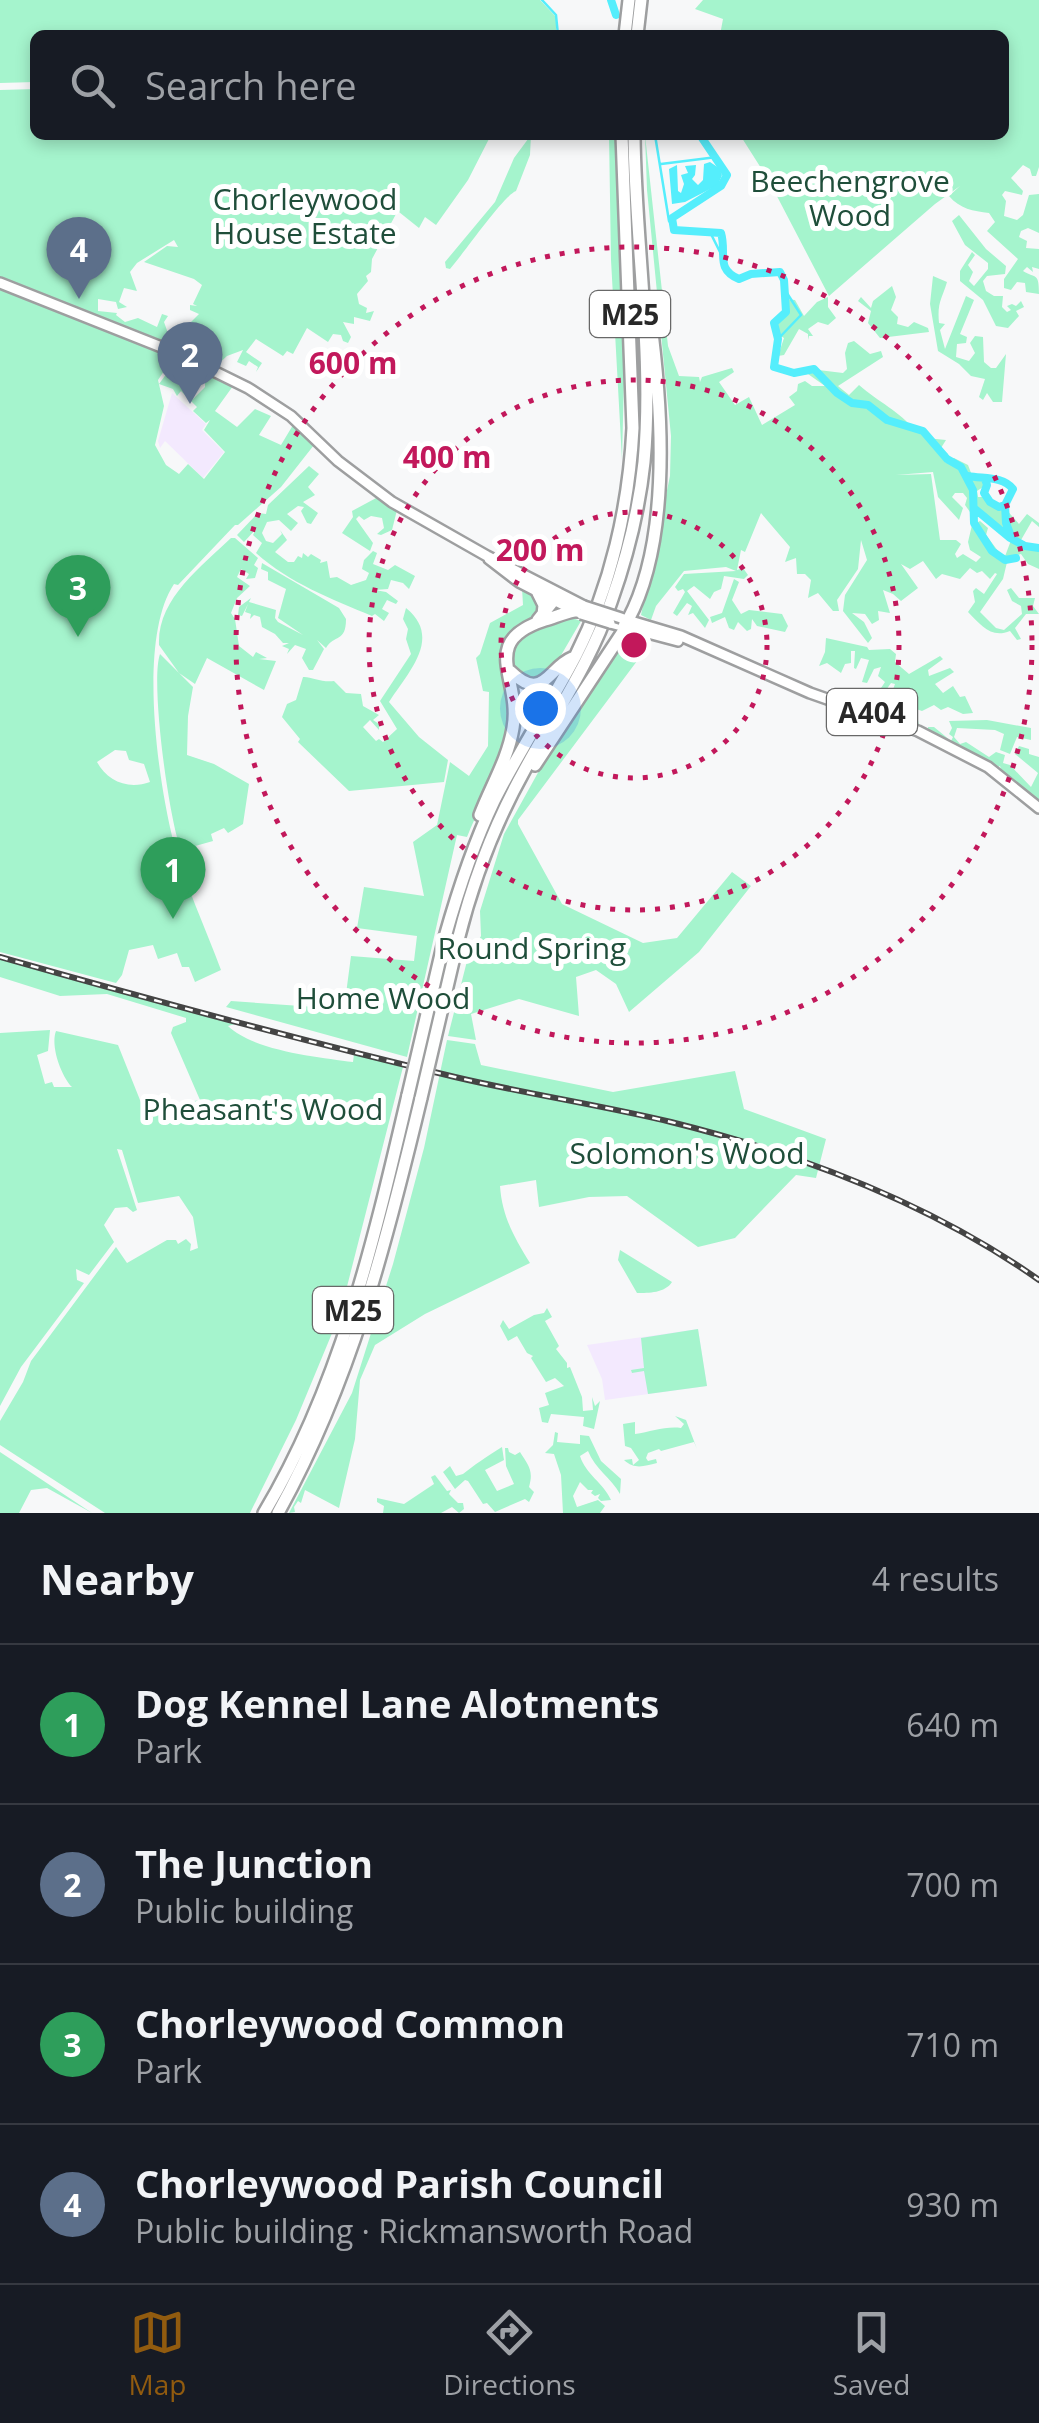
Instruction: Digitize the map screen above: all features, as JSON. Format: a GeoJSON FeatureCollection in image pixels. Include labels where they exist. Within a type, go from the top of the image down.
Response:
{"type":"FeatureCollection","features":[{"type":"Feature","properties":{"kind":"highway"},"geometry":{"type":"LineString","coordinates":[[626,30],[629,0]]}},
{"type":"Feature","properties":{"kind":"highway"},"geometry":{"type":"LineString","coordinates":[[638,30],[641,0]]}},
{"type":"Feature","properties":{"kind":"highway","name":"M25"},"geometry":{"type":"LineString","coordinates":[[278,1513],[315,1441],[371,1296],[477,838],[575,656],[612,560],[627,492],[634,399],[622,140]]}},
{"type":"Feature","properties":{"kind":"highway","name":"M25"},"geometry":{"type":"LineString","coordinates":[[452,939],[519,779],[586,660],[610,608],[626,555],[645,448],[634,140]]}},
{"type":"Feature","properties":{"kind":"highway","name":"M25"},"geometry":{"type":"LineString","coordinates":[[519,779],[529,774],[622,619],[654,524],[662,442],[659,383],[650,317],[641,307]]}},
{"type":"Feature","properties":{"kind":"highway"},"geometry":{"type":"LineString","coordinates":[[537,587],[544,605],[541,619],[580,610]]}},
{"type":"Feature","properties":{"kind":"highway","name":"M25"},"geometry":{"type":"LineString","coordinates":[[477,838],[477,822],[512,733],[514,704],[506,655],[511,638],[541,619],[558,598]]}},
{"type":"Feature","properties":{"kind":"highway"},"geometry":{"type":"LineString","coordinates":[[622,619],[643,624]]}},
{"type":"Feature","properties":{"kind":"highway"},"geometry":{"type":"LineString","coordinates":[[510,671],[528,682],[539,683],[552,676],[563,661],[575,656]]}},
{"type":"Feature","properties":{"kind":"highway","name":"M25"},"geometry":{"type":"LineString","coordinates":[[264,1513],[303,1438],[341,1348],[414,1097]]}},
{"type":"Feature","properties":{"kind":"main road","name":"A404"},"geometry":{"type":"LineString","coordinates":[[0,284],[179,354],[260,394],[294,418],[338,462],[374,490],[487,556],[500,570],[580,610],[622,619]]}},
{"type":"Feature","properties":{"kind":"main road","name":"A404"},"geometry":{"type":"LineString","coordinates":[[580,610],[600,612],[691,641]]}},
{"type":"Feature","properties":{"kind":"main road","name":"A404"},"geometry":{"type":"LineString","coordinates":[[643,624],[810,693],[918,731],[988,767],[1039,808]]}},
{"type":"Feature","properties":{"kind":"shaded area"},"geometry":{"type":"Polygon","coordinates":[[[172,393],[206,424],[202,430],[224,452],[203,478],[165,441],[160,448],[158,441],[172,393]]]}},
{"type":"Feature","properties":{"kind":"shaded area"},"geometry":{"type":"Polygon","coordinates":[[[698,1329],[707,1386],[605,1400],[602,1379],[587,1345],[698,1329]]]}},
{"type":"Feature","properties":{"kind":"green space"},"geometry":{"type":"Polygon","coordinates":[[[0,0],[540,0],[556,17],[556,30],[30,30],[30,82],[0,83],[0,0]]]}},
{"type":"Feature","properties":{"kind":"green space","name":"Beechengrove Wood"},"geometry":{"type":"Polygon","coordinates":[[[703,0],[1039,0],[1039,167],[1036,176],[1032,176],[1023,165],[1011,178],[1023,191],[1022,195],[1005,191],[1002,195],[1006,201],[1004,216],[1017,220],[1023,215],[1029,195],[1039,194],[1039,233],[1028,228],[1019,237],[1027,241],[1026,248],[1039,249],[1039,269],[1032,267],[1033,272],[1027,267],[1023,271],[1036,277],[1039,294],[1026,292],[1025,283],[1017,282],[1011,290],[1004,288],[1004,279],[1018,259],[987,231],[995,222],[989,213],[962,207],[949,196],[960,186],[829,296],[743,140],[1009,140],[1009,30],[721,30],[723,19],[695,9],[703,0]]]}},
{"type":"Feature","properties":{"kind":"green space","name":"Chorleywood House Estate"},"geometry":{"type":"Polygon","coordinates":[[[30,89],[30,140],[488,140],[468,180],[436,225],[425,217],[419,228],[399,212],[396,214],[372,259],[368,281],[357,294],[359,304],[367,308],[366,313],[374,311],[370,321],[354,317],[354,324],[343,322],[351,337],[348,343],[341,335],[333,334],[328,342],[307,328],[293,354],[287,351],[283,356],[256,339],[246,352],[262,363],[256,372],[258,367],[249,361],[246,366],[237,362],[243,350],[227,356],[215,367],[197,358],[200,347],[210,340],[191,322],[199,314],[190,310],[190,305],[197,306],[193,304],[202,285],[144,262],[167,246],[178,247],[174,240],[137,263],[130,272],[137,291],[124,288],[119,302],[127,307],[118,309],[116,302],[98,299],[98,311],[117,313],[125,322],[138,318],[157,327],[162,314],[168,316],[164,322],[169,336],[178,335],[173,346],[180,344],[194,350],[196,336],[201,337],[193,356],[0,280],[0,90],[30,89]]]}},
{"type":"Feature","properties":{"kind":"green space"},"geometry":{"type":"Polygon","coordinates":[[[531,140],[530,155],[516,191],[450,269],[446,268],[445,262],[495,202],[514,158],[531,140]]]}},
{"type":"Feature","properties":{"kind":"green space"},"geometry":{"type":"Polygon","coordinates":[[[609,140],[615,140],[624,378],[622,460],[609,140]]]}},
{"type":"Feature","properties":{"kind":"green space"},"geometry":{"type":"Polygon","coordinates":[[[645,140],[668,346],[679,376],[699,377],[700,382],[702,377],[732,368],[734,372],[719,382],[735,405],[749,397],[762,425],[795,405],[789,397],[797,391],[798,384],[805,381],[812,386],[825,386],[808,374],[795,376],[802,368],[843,373],[847,369],[848,343],[854,341],[870,354],[881,351],[883,357],[838,386],[849,395],[859,385],[926,438],[946,440],[941,448],[948,454],[943,459],[946,463],[954,458],[968,465],[973,478],[983,480],[978,497],[985,497],[995,507],[1004,507],[1019,524],[1027,514],[1039,523],[1039,527],[1032,521],[1021,540],[1039,548],[1039,569],[1028,564],[1021,554],[1008,558],[1003,579],[980,612],[996,628],[1004,630],[1022,614],[1021,606],[1012,601],[1007,590],[1011,588],[1019,598],[1035,598],[1033,606],[1039,614],[1026,614],[1015,628],[1021,639],[1017,640],[1010,631],[997,633],[968,612],[975,602],[973,591],[976,588],[984,594],[997,574],[990,579],[982,571],[977,573],[970,568],[960,579],[942,574],[936,579],[923,561],[910,569],[901,564],[918,588],[901,601],[883,590],[890,613],[878,611],[879,620],[872,624],[865,614],[852,613],[864,622],[872,638],[868,643],[843,611],[845,595],[867,560],[861,540],[858,569],[837,600],[839,611],[833,611],[818,593],[808,598],[811,580],[805,574],[797,574],[796,558],[785,562],[790,547],[761,513],[745,552],[741,550],[737,570],[743,568],[748,575],[744,579],[724,576],[721,589],[710,599],[694,586],[687,591],[709,620],[705,628],[693,613],[688,615],[692,606],[687,603],[677,616],[673,613],[685,592],[675,587],[684,574],[736,571],[726,567],[684,571],[656,606],[651,620],[641,615],[670,476],[671,436],[645,140]],[[933,472],[896,475],[931,474],[940,540],[961,544],[955,554],[957,558],[963,554],[976,562],[981,557],[970,550],[968,542],[972,525],[980,521],[988,528],[986,535],[1004,559],[1013,535],[978,509],[970,512],[965,505],[967,498],[963,493],[955,493],[952,497],[963,508],[959,520],[938,497],[933,472]]]}},
{"type":"Feature","properties":{"kind":"green space"},"geometry":{"type":"Polygon","coordinates":[[[959,215],[986,249],[1006,266],[1005,274],[987,276],[983,281],[986,291],[1003,296],[1002,307],[1007,312],[1011,310],[1007,306],[1016,306],[1021,301],[1024,307],[1016,311],[1019,316],[1008,328],[996,326],[983,300],[960,281],[960,271],[972,252],[975,255],[968,265],[973,272],[969,281],[974,286],[988,269],[988,263],[965,245],[952,221],[959,215]]]}},
{"type":"Feature","properties":{"kind":"green space"},"geometry":{"type":"Polygon","coordinates":[[[933,276],[947,282],[939,310],[939,323],[945,324],[940,330],[945,349],[966,296],[974,300],[960,334],[967,337],[966,343],[957,344],[956,357],[969,361],[975,353],[970,343],[975,336],[983,337],[984,362],[991,368],[996,368],[1006,354],[1002,402],[993,402],[987,393],[983,400],[979,397],[985,379],[971,376],[938,351],[930,304],[933,276]]]}},
{"type":"Feature","properties":{"kind":"green space"},"geometry":{"type":"Polygon","coordinates":[[[0,286],[174,356],[158,380],[164,406],[155,445],[166,465],[179,474],[188,464],[204,479],[225,452],[204,430],[210,420],[206,423],[193,411],[197,407],[191,401],[205,382],[201,379],[185,395],[181,391],[177,396],[173,389],[159,384],[178,358],[233,386],[215,411],[237,427],[255,409],[271,416],[259,435],[281,445],[293,425],[314,445],[281,487],[235,525],[178,585],[174,584],[156,638],[154,708],[167,813],[183,873],[221,970],[195,982],[189,967],[182,967],[177,953],[158,959],[153,945],[129,950],[116,983],[0,952],[0,286]],[[115,750],[97,762],[119,782],[150,782],[144,764],[129,760],[126,751],[115,750]]]}},
{"type":"Feature","properties":{"kind":"green space"},"geometry":{"type":"Polygon","coordinates":[[[892,286],[896,297],[891,310],[898,317],[897,324],[908,327],[914,322],[929,332],[880,338],[868,323],[871,311],[858,301],[861,297],[871,308],[873,301],[892,286]]]}},
{"type":"Feature","properties":{"kind":"green space"},"geometry":{"type":"Polygon","coordinates":[[[828,297],[828,307],[836,318],[828,325],[818,322],[808,329],[813,336],[808,340],[808,334],[799,329],[784,355],[778,356],[784,338],[776,323],[787,313],[786,299],[795,300],[804,316],[828,297]]]}},
{"type":"Feature","properties":{"kind":"green space"},"geometry":{"type":"Polygon","coordinates":[[[309,466],[319,474],[308,487],[315,495],[303,502],[318,513],[311,524],[301,511],[304,507],[298,506],[287,514],[298,523],[291,531],[279,520],[267,522],[262,533],[266,541],[273,543],[282,534],[280,530],[287,540],[275,552],[288,562],[294,562],[298,556],[302,558],[303,553],[308,557],[311,554],[320,563],[327,561],[330,578],[337,577],[351,585],[366,580],[369,573],[362,569],[364,560],[373,551],[377,553],[373,564],[388,570],[395,565],[415,576],[409,589],[391,580],[388,589],[375,590],[398,601],[396,604],[387,600],[382,609],[389,613],[384,621],[311,589],[269,564],[256,553],[262,543],[253,535],[256,529],[244,542],[237,535],[258,513],[266,514],[268,505],[309,466]]]}},
{"type":"Feature","properties":{"kind":"green space"},"geometry":{"type":"Polygon","coordinates":[[[378,497],[397,510],[392,530],[381,535],[377,534],[384,528],[382,518],[356,519],[373,543],[370,551],[342,533],[353,517],[352,511],[378,497]]]}},
{"type":"Feature","properties":{"kind":"green space"},"geometry":{"type":"Polygon","coordinates":[[[231,538],[258,558],[255,578],[246,579],[249,574],[241,569],[237,577],[250,586],[237,598],[231,613],[239,646],[253,657],[256,652],[267,658],[259,659],[276,661],[264,690],[207,658],[195,684],[179,673],[159,645],[160,628],[173,599],[231,538]]]}},
{"type":"Feature","properties":{"kind":"green space"},"geometry":{"type":"Polygon","coordinates":[[[262,563],[339,608],[346,619],[342,635],[326,648],[317,640],[324,649],[313,670],[302,658],[306,649],[295,645],[287,654],[289,649],[282,646],[289,643],[283,643],[262,627],[260,617],[254,615],[250,619],[251,614],[245,612],[248,604],[242,616],[238,615],[239,607],[251,598],[249,602],[276,610],[278,622],[303,635],[278,618],[286,589],[268,580],[262,563]]]}},
{"type":"Feature","properties":{"kind":"green space"},"geometry":{"type":"Polygon","coordinates":[[[734,579],[739,582],[732,600],[741,614],[749,610],[782,614],[788,626],[785,632],[757,626],[752,619],[747,631],[738,622],[734,630],[729,628],[725,617],[712,623],[710,617],[722,613],[734,579]]]}},
{"type":"Feature","properties":{"kind":"green space","name":"Home Wood"},"geometry":{"type":"Polygon","coordinates":[[[522,588],[538,600],[542,609],[510,632],[503,645],[510,722],[495,772],[467,837],[457,835],[407,1057],[226,1007],[231,1001],[344,1009],[351,956],[414,961],[417,936],[357,928],[364,887],[424,896],[413,842],[437,825],[450,762],[469,776],[488,746],[489,692],[483,691],[476,658],[490,623],[523,605],[522,588]]]}},
{"type":"Feature","properties":{"kind":"green space"},"geometry":{"type":"Polygon","coordinates":[[[406,608],[417,619],[422,643],[389,702],[419,737],[448,760],[444,782],[349,791],[298,742],[300,739],[282,717],[287,704],[296,700],[303,677],[334,681],[346,693],[361,694],[363,706],[379,715],[373,720],[379,724],[379,730],[370,720],[363,727],[376,741],[383,742],[397,729],[380,701],[411,654],[403,619],[406,608]]]}},
{"type":"Feature","properties":{"kind":"green space"},"geometry":{"type":"Polygon","coordinates":[[[566,616],[581,621],[549,676],[530,679],[517,672],[511,654],[519,635],[566,616]]]}},
{"type":"Feature","properties":{"kind":"green space","name":"Round Spring"},"geometry":{"type":"Polygon","coordinates":[[[634,632],[650,638],[640,657],[518,824],[562,904],[643,943],[677,938],[732,872],[751,886],[699,952],[629,1012],[616,984],[596,970],[576,977],[579,1016],[519,999],[471,1014],[476,1040],[448,1036],[467,961],[481,936],[480,911],[504,834],[545,760],[634,632]]]}},
{"type":"Feature","properties":{"kind":"green space"},"geometry":{"type":"Polygon","coordinates":[[[826,638],[869,650],[890,649],[896,654],[895,662],[909,674],[940,656],[943,659],[928,670],[929,676],[950,668],[954,672],[935,684],[943,693],[953,686],[960,697],[965,696],[973,713],[963,714],[948,707],[941,710],[934,705],[922,711],[916,709],[919,726],[907,721],[912,708],[906,702],[909,698],[891,695],[895,684],[877,694],[885,682],[878,676],[881,667],[874,669],[867,683],[862,682],[869,660],[861,658],[854,668],[855,651],[851,651],[851,663],[845,664],[841,673],[827,663],[819,666],[826,638]]]}},
{"type":"Feature","properties":{"kind":"green space"},"geometry":{"type":"Polygon","coordinates":[[[160,654],[193,687],[187,755],[214,764],[249,784],[243,824],[228,833],[224,828],[211,834],[213,841],[181,850],[162,751],[157,692],[160,654]]]}},
{"type":"Feature","properties":{"kind":"green space"},"geometry":{"type":"Polygon","coordinates":[[[987,720],[1031,728],[1031,740],[1017,737],[1010,754],[1000,750],[1004,734],[995,730],[957,728],[954,737],[960,744],[966,742],[989,757],[996,752],[1005,755],[1003,763],[1010,765],[1031,787],[1038,773],[1015,754],[1019,746],[1029,749],[1029,754],[1039,757],[1039,802],[1002,774],[1000,766],[995,769],[989,760],[983,763],[972,752],[928,732],[928,727],[934,727],[951,741],[949,721],[987,720]]]}},
{"type":"Feature","properties":{"kind":"green space","name":"Pheasant's Wood"},"geometry":{"type":"Polygon","coordinates":[[[0,959],[239,1023],[228,1026],[239,1035],[270,1047],[353,1062],[354,1054],[403,1067],[340,1314],[296,1420],[250,1513],[105,1513],[0,1445],[0,1421],[31,1361],[116,1247],[127,1263],[167,1240],[176,1240],[178,1244],[186,1239],[191,1244],[190,1251],[198,1248],[193,1217],[179,1196],[138,1203],[122,1150],[117,1149],[137,1210],[115,1208],[104,1225],[114,1242],[89,1275],[76,1269],[77,1280],[84,1283],[21,1367],[0,1406],[0,1033],[50,1030],[48,1051],[37,1055],[45,1084],[72,1087],[58,1061],[56,1031],[118,1045],[144,1110],[200,1100],[171,1033],[186,1018],[107,994],[60,996],[0,977],[0,959]]]}},
{"type":"Feature","properties":{"kind":"green space","name":"Solomon's Wood"},"geometry":{"type":"Polygon","coordinates":[[[447,1040],[475,1044],[481,1065],[613,1092],[735,1071],[744,1109],[826,1139],[816,1178],[796,1175],[735,1238],[698,1247],[627,1196],[589,1197],[539,1207],[536,1180],[500,1186],[510,1226],[530,1263],[425,1314],[375,1345],[360,1380],[355,1439],[339,1508],[305,1490],[295,1512],[289,1513],[352,1393],[393,1264],[447,1040]]]}},
{"type":"Feature","properties":{"kind":"green space"},"geometry":{"type":"Polygon","coordinates":[[[620,1250],[672,1282],[661,1290],[637,1293],[618,1260],[620,1250]]]}},
{"type":"Feature","properties":{"kind":"green space"},"geometry":{"type":"Polygon","coordinates":[[[547,1308],[552,1317],[545,1321],[559,1346],[556,1349],[570,1367],[582,1397],[583,1411],[593,1410],[592,1397],[595,1406],[600,1401],[594,1429],[583,1426],[584,1417],[551,1414],[548,1423],[542,1422],[539,1408],[549,1405],[545,1393],[564,1386],[555,1378],[546,1382],[517,1336],[508,1341],[500,1326],[503,1320],[509,1329],[547,1308]]]}},
{"type":"Feature","properties":{"kind":"green space"},"geometry":{"type":"Polygon","coordinates":[[[698,1329],[707,1386],[648,1394],[644,1371],[631,1370],[644,1368],[641,1338],[698,1329]]]}},
{"type":"Feature","properties":{"kind":"green space"},"geometry":{"type":"Polygon","coordinates":[[[675,1416],[686,1420],[697,1449],[694,1442],[659,1449],[646,1458],[656,1459],[657,1463],[644,1466],[632,1465],[624,1460],[632,1459],[633,1465],[639,1460],[625,1446],[623,1424],[635,1422],[635,1434],[681,1428],[684,1424],[675,1416]]]}},
{"type":"Feature","properties":{"kind":"green space"},"geometry":{"type":"Polygon","coordinates":[[[555,1432],[557,1442],[580,1444],[580,1435],[589,1436],[601,1461],[621,1479],[620,1494],[588,1451],[580,1456],[611,1500],[601,1501],[600,1494],[595,1496],[593,1490],[580,1482],[573,1496],[577,1507],[598,1500],[605,1506],[600,1513],[563,1513],[561,1475],[554,1454],[545,1453],[553,1445],[555,1432]]]}},
{"type":"Feature","properties":{"kind":"green space"},"geometry":{"type":"Polygon","coordinates":[[[502,1447],[504,1460],[485,1470],[497,1491],[514,1484],[506,1466],[508,1448],[515,1455],[520,1452],[530,1472],[529,1487],[534,1492],[529,1502],[525,1499],[495,1512],[487,1503],[483,1504],[468,1481],[455,1489],[443,1472],[450,1466],[456,1476],[463,1474],[502,1447]]]}},
{"type":"Feature","properties":{"kind":"green space"},"geometry":{"type":"Polygon","coordinates":[[[0,1452],[92,1513],[47,1488],[31,1490],[19,1513],[0,1513],[0,1452]]]}},
{"type":"Feature","properties":{"kind":"green space"},"geometry":{"type":"Polygon","coordinates":[[[435,1475],[458,1503],[463,1503],[464,1509],[459,1513],[452,1507],[441,1513],[383,1513],[384,1506],[377,1498],[404,1504],[434,1484],[431,1477],[435,1475]]]}},
{"type":"Feature","properties":{"kind":"water"},"geometry":{"type":"Polygon","coordinates":[[[710,162],[722,175],[718,185],[685,202],[672,204],[669,169],[677,165],[681,193],[681,175],[688,173],[685,166],[696,165],[692,179],[698,185],[703,180],[704,164],[710,162]]]}},
{"type":"Feature","properties":{"kind":"waterway"},"geometry":{"type":"LineString","coordinates":[[542,0],[556,15],[558,30]]}},
{"type":"Feature","properties":{"kind":"waterway"},"geometry":{"type":"LineString","coordinates":[[611,0],[616,15]]}},
{"type":"Feature","properties":{"kind":"waterway"},"geometry":{"type":"LineString","coordinates":[[656,140],[669,221],[674,227]]}},
{"type":"Feature","properties":{"kind":"waterway"},"geometry":{"type":"LineString","coordinates":[[703,140],[727,175],[721,186],[672,218],[674,230],[721,233],[724,265],[739,279],[780,272],[786,312],[774,323],[778,339],[774,367],[794,373],[814,369],[852,403],[868,405],[887,420],[923,431],[947,459],[961,467],[973,490],[974,523],[992,551],[1005,560],[1016,558]]}},
{"type":"Feature","properties":{"kind":"waterway"},"geometry":{"type":"LineString","coordinates":[[661,164],[717,157]]}},
{"type":"Feature","properties":{"kind":"waterway"},"geometry":{"type":"LineString","coordinates":[[709,230],[722,256]]}},
{"type":"Feature","properties":{"kind":"waterway"},"geometry":{"type":"LineString","coordinates":[[778,339],[801,315],[785,290]]}},
{"type":"Feature","properties":{"kind":"waterway"},"geometry":{"type":"LineString","coordinates":[[968,476],[999,480],[1013,489],[1005,505],[1012,539],[1039,548]]}},
{"type":"Feature","properties":{"kind":"waterway"},"geometry":{"type":"LineString","coordinates":[[985,479],[984,493],[990,502],[999,507],[1005,505]]}},
{"type":"Feature","properties":{"kind":"waterway"},"geometry":{"type":"LineString","coordinates":[[975,509],[1010,538]]}},
{"type":"Feature","properties":{"kind":"railway"},"geometry":{"type":"LineString","coordinates":[[0,957],[341,1049],[671,1122],[768,1149],[909,1205],[954,1227],[1039,1280]]}},
{"type":"Feature","properties":{"kind":"place","name":"Chorleywood Parish Council"},"geometry":{"type":"Point","coordinates":[79,299]}},
{"type":"Feature","properties":{"kind":"place","name":"The Junction"},"geometry":{"type":"Point","coordinates":[190,404]}},
{"type":"Feature","properties":{"kind":"place","name":"Chorleywood Common"},"geometry":{"type":"Point","coordinates":[78,637]}},
{"type":"Feature","properties":{"kind":"place","name":"Dog Kennel Lane Alotments"},"geometry":{"type":"Point","coordinates":[173,919]}}]}
